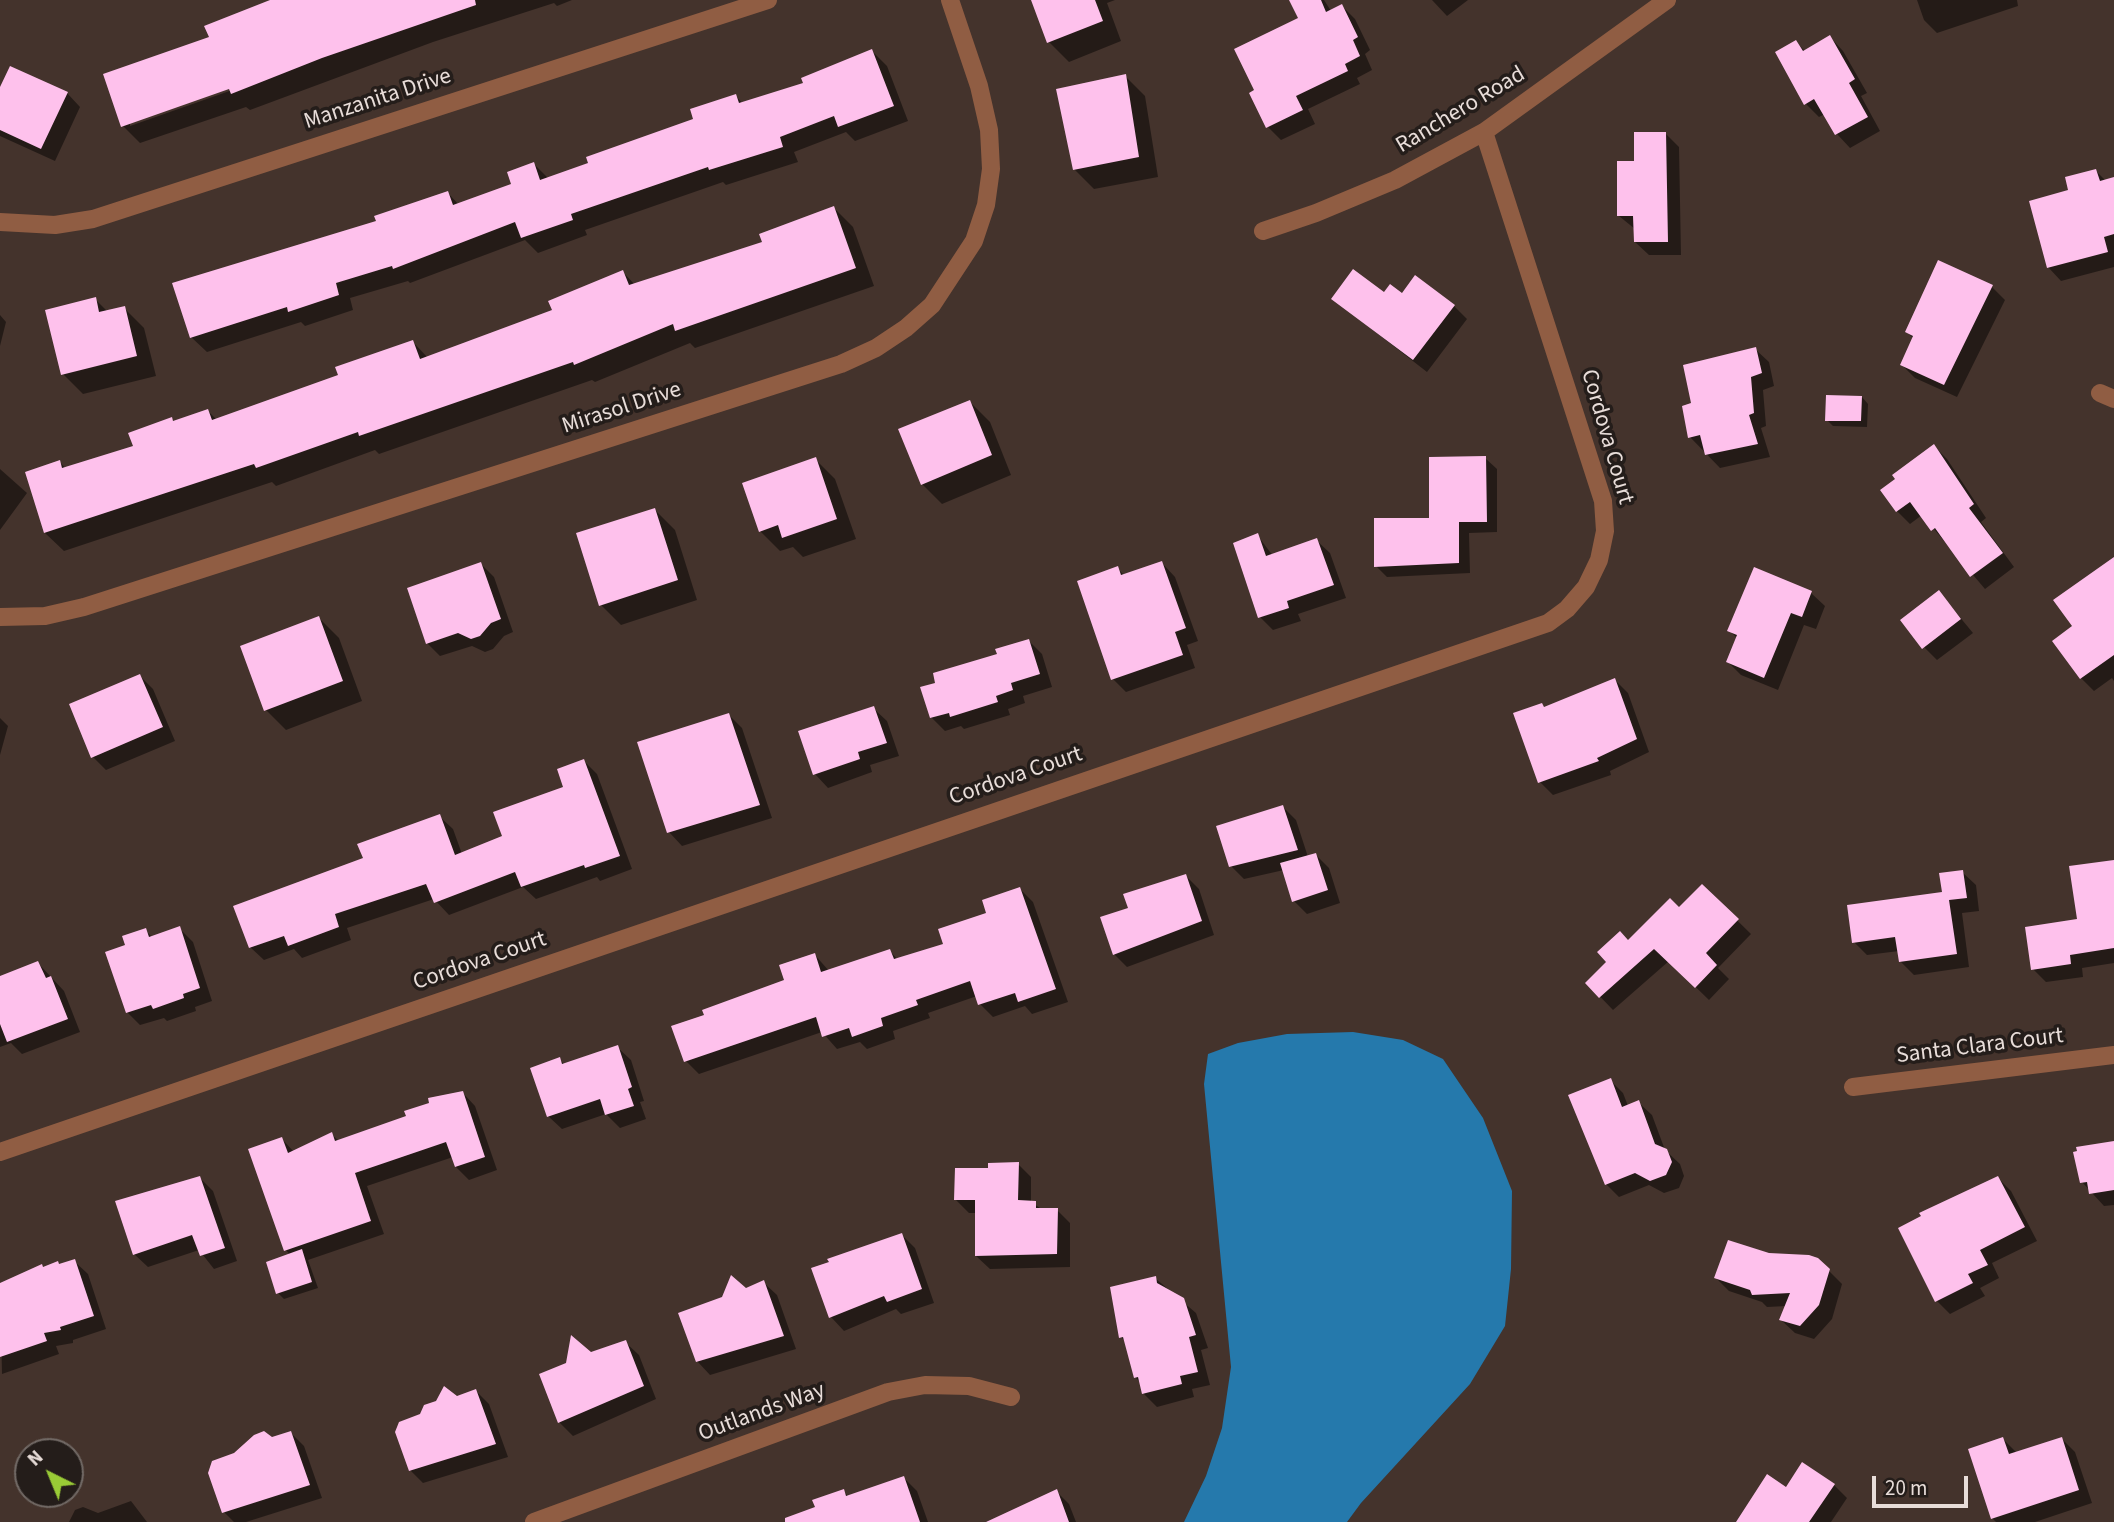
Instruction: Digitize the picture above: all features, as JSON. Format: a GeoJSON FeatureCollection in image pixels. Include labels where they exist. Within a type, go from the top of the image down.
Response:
{"type":"FeatureCollection","features":[{"type":"Feature","properties":{"kind":"street","name":"Manzanita Drive"},"geometry":{"type":"LineString","coordinates":[[0,222],[55,225],[93,219],[768,0]]}},
{"type":"Feature","properties":{"kind":"street","name":"Mirasol Drive"},"geometry":{"type":"LineString","coordinates":[[0,617],[45,616],[84,607],[841,364],[876,348],[906,328],[932,305],[974,241],[986,205],[991,169],[989,130],[979,86],[950,0]]}},
{"type":"Feature","properties":{"kind":"street","name":"Ranchero Road"},"geometry":{"type":"LineString","coordinates":[[1262,231],[1316,213],[1395,180],[1484,132],[1667,0]]}},
{"type":"Feature","properties":{"kind":"street","name":"Cordova Court"},"geometry":{"type":"LineString","coordinates":[[0,1152],[1548,623],[1567,609],[1586,587],[1599,560],[1605,531],[1603,501],[1484,132]]}},
{"type":"Feature","properties":{"kind":"street","name":"Santa Clara Court"},"geometry":{"type":"LineString","coordinates":[[1853,1087],[2114,1055]]}},
{"type":"Feature","properties":{"kind":"street","name":"Outlands Way"},"geometry":{"type":"LineString","coordinates":[[534,1522],[888,1392],[925,1385],[969,1386],[1011,1397]]}},
{"type":"Feature","properties":{"kind":"water"},"geometry":{"type":"Polygon","coordinates":[[[1353,1032],[1403,1040],[1443,1059],[1483,1118],[1512,1191],[1511,1269],[1505,1326],[1470,1384],[1361,1503],[1347,1522],[1184,1522],[1206,1476],[1222,1428],[1231,1367],[1204,1084],[1208,1054],[1238,1043],[1287,1034],[1353,1032]]]}},
{"type":"Feature","properties":{"kind":"building"},"geometry":{"type":"Polygon","coordinates":[[[270,0],[475,0],[476,5],[322,58],[231,94],[229,89],[121,127],[103,74],[209,37],[204,26],[270,0]]]}},
{"type":"Feature","properties":{"kind":"building"},"geometry":{"type":"Polygon","coordinates":[[[1031,0],[1095,0],[1103,21],[1047,43],[1031,0]]]}},
{"type":"Feature","properties":{"kind":"building"},"geometry":{"type":"Polygon","coordinates":[[[1289,0],[1321,0],[1326,12],[1342,4],[1358,37],[1353,40],[1360,56],[1345,64],[1348,71],[1296,96],[1303,110],[1266,128],[1249,93],[1254,90],[1234,49],[1298,18],[1289,0]]]}},
{"type":"Feature","properties":{"kind":"building"},"geometry":{"type":"Polygon","coordinates":[[[1830,35],[1855,79],[1849,83],[1868,117],[1835,135],[1814,99],[1804,105],[1775,52],[1796,40],[1803,51],[1830,35]]]}},
{"type":"Feature","properties":{"kind":"building"},"geometry":{"type":"Polygon","coordinates":[[[872,49],[894,106],[838,127],[834,116],[780,137],[783,147],[709,170],[708,167],[571,214],[573,220],[521,238],[515,222],[393,269],[392,266],[336,283],[339,295],[288,312],[287,307],[190,338],[172,283],[376,221],[374,216],[448,191],[453,205],[511,184],[507,172],[534,162],[540,180],[588,163],[586,157],[693,119],[690,109],[736,94],[739,103],[803,83],[801,78],[872,49]]]}},
{"type":"Feature","properties":{"kind":"building"},"geometry":{"type":"Polygon","coordinates":[[[10,66],[68,92],[41,149],[0,130],[0,87],[10,66]]]}},
{"type":"Feature","properties":{"kind":"building"},"geometry":{"type":"Polygon","coordinates":[[[1126,74],[1139,157],[1073,170],[1056,89],[1126,74]]]}},
{"type":"Feature","properties":{"kind":"building"},"geometry":{"type":"Polygon","coordinates":[[[1634,132],[1666,132],[1668,242],[1634,242],[1633,216],[1617,216],[1617,161],[1634,161],[1634,132]]]}},
{"type":"Feature","properties":{"kind":"building"},"geometry":{"type":"Polygon","coordinates":[[[2096,169],[2100,181],[2114,177],[2114,234],[2104,237],[2108,252],[2047,268],[2029,201],[2068,190],[2065,177],[2096,169]]]}},
{"type":"Feature","properties":{"kind":"building"},"geometry":{"type":"Polygon","coordinates":[[[834,206],[856,268],[675,331],[673,324],[574,365],[573,362],[359,436],[358,432],[256,468],[254,464],[44,533],[25,472],[60,460],[62,468],[133,446],[128,433],[172,417],[173,421],[208,409],[212,420],[338,375],[335,367],[413,340],[420,359],[552,310],[548,301],[623,270],[629,285],[762,242],[759,234],[834,206]]]}},
{"type":"Feature","properties":{"kind":"building"},"geometry":{"type":"Polygon","coordinates":[[[1938,260],[1993,285],[1944,385],[1900,365],[1913,336],[1905,332],[1938,260]]]}},
{"type":"Feature","properties":{"kind":"building"},"geometry":{"type":"Polygon","coordinates":[[[1353,269],[1384,292],[1390,284],[1402,293],[1415,275],[1455,305],[1413,360],[1331,299],[1353,269]]]}},
{"type":"Feature","properties":{"kind":"building"},"geometry":{"type":"Polygon","coordinates":[[[96,297],[99,312],[125,306],[137,356],[61,375],[45,310],[96,297]]]}},
{"type":"Feature","properties":{"kind":"building"},"geometry":{"type":"Polygon","coordinates":[[[1756,347],[1762,373],[1751,377],[1754,413],[1749,415],[1758,444],[1705,455],[1700,435],[1688,438],[1682,406],[1691,403],[1683,365],[1756,347]]]}},
{"type":"Feature","properties":{"kind":"building"},"geometry":{"type":"Polygon","coordinates":[[[1826,395],[1862,396],[1861,421],[1825,421],[1826,395]]]}},
{"type":"Feature","properties":{"kind":"building"},"geometry":{"type":"Polygon","coordinates":[[[970,400],[992,455],[921,485],[898,429],[970,400]]]}},
{"type":"Feature","properties":{"kind":"building"},"geometry":{"type":"Polygon","coordinates":[[[1934,444],[1974,504],[1969,508],[2003,553],[1970,577],[1935,528],[1931,531],[1910,502],[1896,512],[1880,490],[1895,479],[1892,475],[1934,444]]]}},
{"type":"Feature","properties":{"kind":"building"},"geometry":{"type":"Polygon","coordinates":[[[1486,456],[1487,522],[1459,522],[1459,563],[1374,567],[1374,518],[1429,518],[1429,457],[1486,456]]]}},
{"type":"Feature","properties":{"kind":"building"},"geometry":{"type":"Polygon","coordinates":[[[816,457],[837,519],[782,538],[778,525],[759,532],[742,483],[816,457]]]}},
{"type":"Feature","properties":{"kind":"building"},"geometry":{"type":"Polygon","coordinates":[[[655,508],[678,580],[599,606],[576,533],[655,508]]]}},
{"type":"Feature","properties":{"kind":"building"},"geometry":{"type":"Polygon","coordinates":[[[1258,533],[1266,556],[1317,538],[1334,585],[1287,601],[1289,608],[1258,618],[1233,543],[1258,533]]]}},
{"type":"Feature","properties":{"kind":"building"},"geometry":{"type":"Polygon","coordinates":[[[2114,557],[2114,655],[2080,679],[2052,641],[2072,626],[2053,600],[2114,557]]]}},
{"type":"Feature","properties":{"kind":"building"},"geometry":{"type":"Polygon","coordinates":[[[1162,561],[1186,628],[1175,632],[1183,655],[1111,680],[1077,581],[1118,566],[1121,575],[1162,561]]]}},
{"type":"Feature","properties":{"kind":"building"},"geometry":{"type":"Polygon","coordinates":[[[481,562],[501,619],[491,623],[480,636],[471,639],[458,633],[426,644],[407,588],[481,562]]]}},
{"type":"Feature","properties":{"kind":"building"},"geometry":{"type":"Polygon","coordinates":[[[1754,567],[1812,591],[1802,617],[1791,613],[1764,678],[1726,662],[1737,635],[1727,631],[1754,567]]]}},
{"type":"Feature","properties":{"kind":"building"},"geometry":{"type":"Polygon","coordinates":[[[1939,590],[1961,619],[1922,649],[1900,620],[1939,590]]]}},
{"type":"Feature","properties":{"kind":"building"},"geometry":{"type":"Polygon","coordinates":[[[319,616],[343,681],[264,711],[240,646],[319,616]]]}},
{"type":"Feature","properties":{"kind":"building"},"geometry":{"type":"Polygon","coordinates":[[[1029,639],[1040,674],[1011,683],[1013,690],[996,696],[998,702],[950,717],[949,713],[930,718],[920,687],[935,683],[933,673],[997,654],[995,649],[1029,639]]]}},
{"type":"Feature","properties":{"kind":"building"},"geometry":{"type":"Polygon","coordinates":[[[140,674],[163,727],[91,758],[69,704],[140,674]]]}},
{"type":"Feature","properties":{"kind":"building"},"geometry":{"type":"Polygon","coordinates":[[[1615,678],[1637,739],[1597,758],[1599,761],[1538,783],[1513,713],[1542,703],[1544,707],[1615,678]]]}},
{"type":"Feature","properties":{"kind":"building"},"geometry":{"type":"Polygon","coordinates":[[[874,706],[887,743],[858,752],[860,759],[813,775],[798,731],[874,706]]]}},
{"type":"Feature","properties":{"kind":"building"},"geometry":{"type":"Polygon","coordinates":[[[729,713],[760,805],[667,833],[637,742],[729,713]]]}},
{"type":"Feature","properties":{"kind":"building"},"geometry":{"type":"Polygon","coordinates":[[[584,759],[620,856],[585,868],[584,865],[521,887],[515,872],[434,903],[426,884],[335,914],[339,927],[288,946],[284,936],[249,948],[233,906],[363,858],[357,844],[440,814],[455,855],[502,836],[493,812],[563,787],[557,769],[584,759]]]}},
{"type":"Feature","properties":{"kind":"building"},"geometry":{"type":"Polygon","coordinates":[[[1283,805],[1298,850],[1229,867],[1216,826],[1283,805]]]}},
{"type":"Feature","properties":{"kind":"building"},"geometry":{"type":"Polygon","coordinates":[[[1316,853],[1328,890],[1292,902],[1280,863],[1316,853]]]}},
{"type":"Feature","properties":{"kind":"building"},"geometry":{"type":"Polygon","coordinates":[[[2114,860],[2114,948],[2070,955],[2071,964],[2031,970],[2025,927],[2077,919],[2069,866],[2114,860]]]}},
{"type":"Feature","properties":{"kind":"building"},"geometry":{"type":"Polygon","coordinates":[[[1963,870],[1967,898],[1949,900],[1957,954],[1899,962],[1895,937],[1852,943],[1847,905],[1942,892],[1939,873],[1963,870]]]}},
{"type":"Feature","properties":{"kind":"building"},"geometry":{"type":"Polygon","coordinates":[[[1186,874],[1202,921],[1113,955],[1100,917],[1128,908],[1123,894],[1186,874]]]}},
{"type":"Feature","properties":{"kind":"building"},"geometry":{"type":"Polygon","coordinates":[[[1702,884],[1739,919],[1706,953],[1717,965],[1695,988],[1654,949],[1599,998],[1585,983],[1606,962],[1597,952],[1620,931],[1628,940],[1670,898],[1679,907],[1702,884]]]}},
{"type":"Feature","properties":{"kind":"building"},"geometry":{"type":"Polygon","coordinates":[[[1020,887],[1056,989],[1018,1002],[1015,993],[978,1005],[970,981],[916,1000],[918,1005],[881,1018],[883,1026],[852,1037],[849,1028],[822,1037],[816,1017],[684,1062],[671,1026],[704,1015],[702,1010],[784,980],[779,965],[815,953],[821,972],[890,949],[894,959],[943,944],[938,929],[986,913],[982,900],[1020,887]]]}},
{"type":"Feature","properties":{"kind":"building"},"geometry":{"type":"Polygon","coordinates":[[[180,926],[200,988],[183,994],[184,998],[153,1009],[151,1005],[126,1013],[105,952],[125,945],[122,936],[146,928],[149,937],[180,926]]]}},
{"type":"Feature","properties":{"kind":"building"},"geometry":{"type":"Polygon","coordinates":[[[38,961],[46,978],[51,976],[68,1019],[7,1042],[0,1024],[0,976],[38,961]]]}},
{"type":"Feature","properties":{"kind":"building"},"geometry":{"type":"Polygon","coordinates":[[[618,1045],[632,1087],[628,1089],[634,1106],[605,1115],[600,1099],[547,1117],[530,1068],[560,1057],[562,1064],[618,1045]]]}},
{"type":"Feature","properties":{"kind":"building"},"geometry":{"type":"Polygon","coordinates":[[[1611,1078],[1622,1107],[1639,1100],[1655,1144],[1667,1149],[1672,1162],[1666,1175],[1650,1181],[1635,1173],[1605,1185],[1568,1095],[1611,1078]]]}},
{"type":"Feature","properties":{"kind":"building"},"geometry":{"type":"Polygon","coordinates":[[[463,1091],[485,1157],[455,1167],[446,1142],[355,1173],[371,1221],[284,1251],[248,1149],[282,1137],[288,1153],[332,1132],[335,1141],[406,1116],[404,1111],[429,1103],[428,1098],[463,1091]]]}},
{"type":"Feature","properties":{"kind":"building"},"geometry":{"type":"Polygon","coordinates":[[[2114,1141],[2114,1190],[2089,1194],[2087,1182],[2080,1183],[2073,1152],[2077,1151],[2076,1147],[2114,1141]]]}},
{"type":"Feature","properties":{"kind":"building"},"geometry":{"type":"Polygon","coordinates":[[[1019,1162],[1018,1200],[1036,1201],[1036,1208],[1058,1208],[1057,1254],[975,1256],[975,1200],[954,1200],[955,1168],[988,1168],[988,1163],[1019,1162]]]}},
{"type":"Feature","properties":{"kind":"building"},"geometry":{"type":"Polygon","coordinates":[[[200,1176],[225,1248],[200,1256],[192,1235],[133,1255],[115,1201],[200,1176]]]}},
{"type":"Feature","properties":{"kind":"building"},"geometry":{"type":"Polygon","coordinates":[[[1998,1176],[2025,1227],[1980,1250],[1988,1265],[1968,1274],[1973,1283],[1935,1302],[1898,1228],[1921,1216],[1919,1213],[1998,1176]]]}},
{"type":"Feature","properties":{"kind":"building"},"geometry":{"type":"Polygon","coordinates":[[[902,1233],[922,1289],[887,1302],[884,1296],[829,1318],[811,1268],[829,1262],[827,1259],[902,1233]]]}},
{"type":"Feature","properties":{"kind":"building"},"geometry":{"type":"Polygon","coordinates":[[[1728,1240],[1769,1253],[1809,1255],[1818,1258],[1830,1269],[1819,1305],[1800,1326],[1779,1320],[1790,1293],[1752,1295],[1750,1290],[1714,1278],[1728,1240]]]}},
{"type":"Feature","properties":{"kind":"building"},"geometry":{"type":"Polygon","coordinates":[[[302,1249],[312,1282],[276,1294],[266,1262],[302,1249]]]}},
{"type":"Feature","properties":{"kind":"building"},"geometry":{"type":"Polygon","coordinates":[[[75,1259],[94,1316],[60,1327],[61,1330],[44,1333],[47,1341],[0,1357],[0,1283],[42,1264],[43,1267],[58,1261],[59,1264],[75,1259]]]}},
{"type":"Feature","properties":{"kind":"building"},"geometry":{"type":"Polygon","coordinates":[[[731,1275],[746,1288],[764,1280],[784,1336],[696,1362],[678,1313],[722,1297],[731,1275]]]}},
{"type":"Feature","properties":{"kind":"building"},"geometry":{"type":"Polygon","coordinates":[[[1156,1276],[1157,1283],[1184,1298],[1196,1335],[1189,1337],[1198,1372],[1180,1376],[1182,1384],[1142,1394],[1138,1377],[1134,1378],[1123,1337],[1119,1338],[1110,1287],[1156,1276]]]}},
{"type":"Feature","properties":{"kind":"building"},"geometry":{"type":"Polygon","coordinates":[[[571,1335],[591,1352],[626,1340],[644,1386],[558,1423],[539,1374],[566,1363],[571,1335]]]}},
{"type":"Feature","properties":{"kind":"building"},"geometry":{"type":"Polygon","coordinates":[[[444,1386],[457,1396],[476,1389],[496,1444],[409,1471],[395,1432],[399,1422],[420,1414],[424,1405],[436,1401],[444,1386]]]}},
{"type":"Feature","properties":{"kind":"building"},"geometry":{"type":"Polygon","coordinates":[[[264,1431],[272,1437],[291,1431],[310,1485],[222,1513],[208,1473],[212,1461],[234,1453],[254,1435],[264,1431]]]}},
{"type":"Feature","properties":{"kind":"building"},"geometry":{"type":"Polygon","coordinates":[[[2003,1437],[2009,1454],[2062,1437],[2079,1490],[1991,1519],[1968,1449],[2003,1437]]]}},
{"type":"Feature","properties":{"kind":"building"},"geometry":{"type":"Polygon","coordinates":[[[1802,1462],[1835,1484],[1809,1522],[1736,1522],[1767,1474],[1786,1487],[1802,1462]]]}},
{"type":"Feature","properties":{"kind":"building"},"geometry":{"type":"Polygon","coordinates":[[[904,1476],[920,1522],[785,1522],[785,1518],[815,1507],[812,1500],[844,1489],[846,1496],[904,1476]]]}},
{"type":"Feature","properties":{"kind":"building"},"geometry":{"type":"Polygon","coordinates":[[[1057,1489],[1069,1522],[986,1522],[1057,1489]]]}}]}
